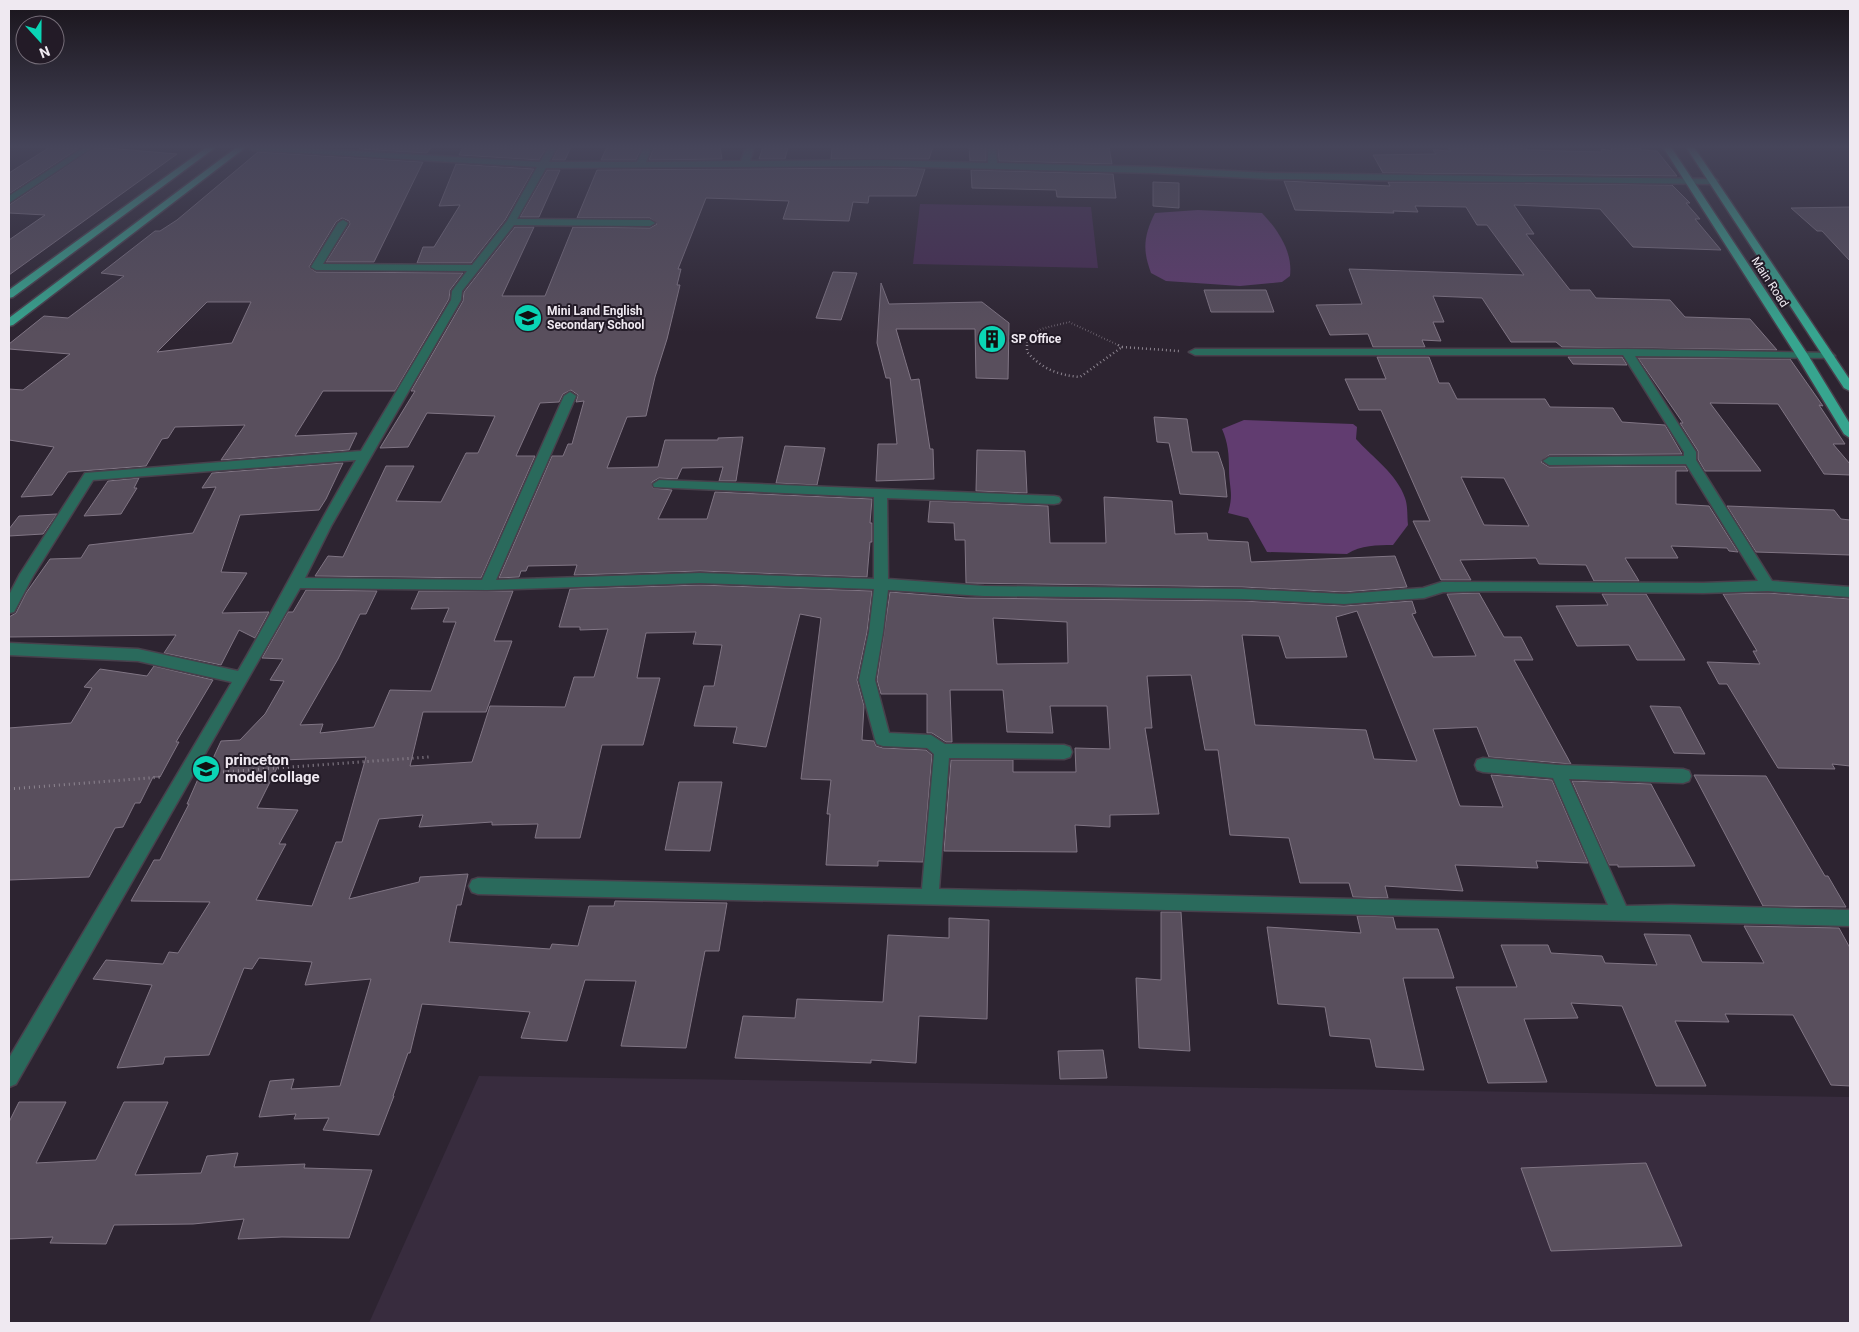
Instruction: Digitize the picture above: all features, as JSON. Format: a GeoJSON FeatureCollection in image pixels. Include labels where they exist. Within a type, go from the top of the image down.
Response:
{"type":"FeatureCollection","features":[{"type":"Feature","properties":{"kind":"main road"},"geometry":{"type":"LineString","coordinates":[[9,295],[126,209]]}},
{"type":"Feature","properties":{"kind":"main road"},"geometry":{"type":"LineString","coordinates":[[9,323],[159,209]]}},
{"type":"Feature","properties":{"kind":"main road","name":"Main Road"},"geometry":{"type":"LineString","coordinates":[[1707,209],[1802,355],[1850,434]]}},
{"type":"Feature","properties":{"kind":"main road","name":"Main Road"},"geometry":{"type":"LineString","coordinates":[[1732,209],[1850,388]]}},
{"type":"Feature","properties":{"kind":"street"},"geometry":{"type":"LineString","coordinates":[[9,1077],[242,678],[296,583],[324,526],[456,300],[457,291],[473,268],[511,222],[518,209]]}},
{"type":"Feature","properties":{"kind":"street"},"geometry":{"type":"LineString","coordinates":[[511,222],[650,223]]}},
{"type":"Feature","properties":{"kind":"street"},"geometry":{"type":"LineString","coordinates":[[343,223],[316,267],[473,268]]}},
{"type":"Feature","properties":{"kind":"street"},"geometry":{"type":"LineString","coordinates":[[1195,352],[1627,352],[1829,356]]}},
{"type":"Feature","properties":{"kind":"street"},"geometry":{"type":"LineString","coordinates":[[1627,352],[1690,452],[1690,460],[1768,586]]}},
{"type":"Feature","properties":{"kind":"street"},"geometry":{"type":"LineString","coordinates":[[487,585],[570,396]]}},
{"type":"Feature","properties":{"kind":"street"},"geometry":{"type":"LineString","coordinates":[[9,608],[89,476],[365,456]]}},
{"type":"Feature","properties":{"kind":"street"},"geometry":{"type":"LineString","coordinates":[[1549,461],[1690,460]]}},
{"type":"Feature","properties":{"kind":"street"},"geometry":{"type":"LineString","coordinates":[[659,484],[1054,500]]}},
{"type":"Feature","properties":{"kind":"street"},"geometry":{"type":"LineString","coordinates":[[880,493],[881,585],[876,632],[866,680],[883,739],[931,742],[942,751],[1064,752]]}},
{"type":"Feature","properties":{"kind":"street"},"geometry":{"type":"LineString","coordinates":[[296,583],[487,585],[700,578],[932,586],[984,591],[1242,594],[1344,599],[1424,593],[1442,587],[1494,586],[1703,588],[1768,586],[1850,592]]}},
{"type":"Feature","properties":{"kind":"street"},"geometry":{"type":"LineString","coordinates":[[9,649],[138,656],[242,678]]}},
{"type":"Feature","properties":{"kind":"street"},"geometry":{"type":"LineString","coordinates":[[930,896],[942,751]]}},
{"type":"Feature","properties":{"kind":"street"},"geometry":{"type":"LineString","coordinates":[[1483,765],[1558,772],[1683,776]]}},
{"type":"Feature","properties":{"kind":"street"},"geometry":{"type":"LineString","coordinates":[[1558,772],[1621,914]]}},
{"type":"Feature","properties":{"kind":"street"},"geometry":{"type":"LineString","coordinates":[[478,886],[1850,918]]}},
{"type":"Feature","properties":{"kind":"path"},"geometry":{"type":"LineString","coordinates":[[1122,347],[1080,377],[1059,375],[1038,365],[1027,352],[1027,337],[1041,329],[1069,322],[1122,347],[1195,352]]}},
{"type":"Feature","properties":{"kind":"path"},"geometry":{"type":"LineString","coordinates":[[9,789],[429,757]]}},
{"type":"Feature","properties":{"kind":"shaded area"},"geometry":{"type":"Polygon","coordinates":[[[919,209],[1091,209],[1098,268],[913,264],[919,209]]]}},
{"type":"Feature","properties":{"kind":"shaded area"},"geometry":{"type":"Polygon","coordinates":[[[1198,210],[1262,213],[1279,234],[1287,250],[1290,276],[1282,282],[1240,286],[1166,281],[1151,273],[1145,249],[1148,228],[1155,213],[1198,210]]]}},
{"type":"Feature","properties":{"kind":"shaded area"},"geometry":{"type":"Polygon","coordinates":[[[1244,420],[1353,424],[1357,427],[1356,439],[1390,474],[1401,489],[1407,504],[1408,525],[1393,545],[1363,547],[1347,554],[1267,552],[1248,518],[1228,513],[1231,495],[1229,458],[1222,429],[1244,420]]]}},
{"type":"Feature","properties":{"kind":"shaded area"},"geometry":{"type":"Polygon","coordinates":[[[479,1076],[1850,1097],[1850,1323],[369,1323],[479,1076]]]}},
{"type":"Feature","properties":{"kind":"building"},"geometry":{"type":"Polygon","coordinates":[[[9,209],[100,209],[9,275],[9,240],[45,215],[9,213],[9,209]]]}},
{"type":"Feature","properties":{"kind":"building"},"geometry":{"type":"Polygon","coordinates":[[[190,209],[400,209],[374,262],[326,262],[350,224],[349,221],[342,218],[336,222],[309,267],[316,272],[463,273],[450,290],[449,299],[395,391],[323,391],[295,436],[357,433],[349,450],[221,460],[245,425],[175,427],[168,438],[162,439],[146,466],[68,472],[52,495],[21,497],[54,447],[9,440],[9,389],[23,390],[70,354],[9,349],[9,344],[44,316],[68,318],[124,276],[101,273],[155,231],[160,231],[190,209]],[[207,302],[157,352],[232,343],[251,302],[207,302]]]}},
{"type":"Feature","properties":{"kind":"building"},"geometry":{"type":"Polygon","coordinates":[[[457,209],[511,209],[505,220],[471,263],[417,263],[423,247],[434,247],[457,209]]]}},
{"type":"Feature","properties":{"kind":"building"},"geometry":{"type":"Polygon","coordinates":[[[525,209],[543,209],[539,217],[520,217],[525,209]]]}},
{"type":"Feature","properties":{"kind":"building"},"geometry":{"type":"Polygon","coordinates":[[[581,209],[702,209],[678,269],[681,269],[677,285],[680,285],[646,416],[627,417],[607,468],[658,467],[665,440],[718,440],[718,438],[743,437],[736,481],[719,481],[723,467],[682,468],[677,479],[659,478],[652,482],[653,488],[672,490],[658,519],[707,519],[715,492],[872,499],[870,523],[872,523],[872,542],[870,542],[867,577],[700,571],[574,575],[577,565],[528,566],[526,571],[521,571],[519,577],[499,578],[552,456],[563,456],[568,444],[572,444],[584,401],[576,402],[578,395],[571,390],[563,394],[559,402],[540,403],[516,456],[535,456],[481,578],[315,576],[328,556],[343,557],[386,466],[414,466],[396,501],[441,502],[466,453],[478,453],[495,416],[427,413],[408,447],[380,448],[415,391],[411,391],[463,301],[464,292],[515,227],[534,227],[502,296],[545,296],[573,227],[650,228],[657,224],[650,218],[577,218],[581,209]]]}},
{"type":"Feature","properties":{"kind":"building"},"geometry":{"type":"Polygon","coordinates":[[[786,209],[851,209],[849,221],[783,219],[786,209]]]}},
{"type":"Feature","properties":{"kind":"building"},"geometry":{"type":"Polygon","coordinates":[[[1417,209],[1418,212],[1393,211],[1394,213],[1295,210],[1417,209]]]}},
{"type":"Feature","properties":{"kind":"building"},"geometry":{"type":"Polygon","coordinates":[[[1467,209],[1517,209],[1534,234],[1526,234],[1570,290],[1590,290],[1596,298],[1670,300],[1685,317],[1750,319],[1777,350],[1562,347],[1556,342],[1511,342],[1482,298],[1433,296],[1444,322],[1433,322],[1441,341],[1422,340],[1425,347],[1373,347],[1368,334],[1330,335],[1316,305],[1362,304],[1349,269],[1524,275],[1487,225],[1477,225],[1467,209]]]}},
{"type":"Feature","properties":{"kind":"building"},"geometry":{"type":"Polygon","coordinates":[[[1600,209],[1691,209],[1700,219],[1695,219],[1721,250],[1633,247],[1600,209]]]}},
{"type":"Feature","properties":{"kind":"building"},"geometry":{"type":"Polygon","coordinates":[[[1792,209],[1850,209],[1850,261],[1822,231],[1817,231],[1792,209]]]}},
{"type":"Feature","properties":{"kind":"building"},"geometry":{"type":"Polygon","coordinates":[[[833,272],[857,273],[841,320],[816,318],[833,272]]]}},
{"type":"Feature","properties":{"kind":"building"},"geometry":{"type":"Polygon","coordinates":[[[881,283],[889,304],[982,302],[1009,323],[1008,379],[976,378],[975,329],[896,329],[911,380],[919,379],[930,449],[933,449],[934,479],[876,481],[878,444],[897,444],[890,378],[886,378],[877,343],[881,283]]]}},
{"type":"Feature","properties":{"kind":"building"},"geometry":{"type":"Polygon","coordinates":[[[1204,290],[1266,290],[1274,312],[1211,312],[1204,290]]]}},
{"type":"Feature","properties":{"kind":"building"},"geometry":{"type":"Polygon","coordinates":[[[1377,357],[1429,357],[1439,383],[1449,383],[1457,399],[1545,399],[1550,407],[1613,408],[1622,422],[1665,425],[1682,454],[1549,455],[1541,462],[1549,467],[1685,466],[1688,471],[1676,471],[1676,504],[1709,506],[1738,552],[1729,551],[1727,548],[1671,546],[1678,558],[1625,558],[1639,581],[1594,581],[1586,565],[1539,564],[1536,558],[1460,560],[1471,580],[1441,580],[1413,521],[1430,521],[1381,410],[1359,410],[1345,379],[1386,379],[1377,357]],[[1461,477],[1484,525],[1529,526],[1504,478],[1461,477]]]}},
{"type":"Feature","properties":{"kind":"building"},"geometry":{"type":"Polygon","coordinates":[[[1568,357],[1622,357],[1627,365],[1573,364],[1568,357]]]}},
{"type":"Feature","properties":{"kind":"building"},"geometry":{"type":"Polygon","coordinates":[[[1638,358],[1790,359],[1823,406],[1819,405],[1845,444],[1833,444],[1850,464],[1850,475],[1824,474],[1778,404],[1710,403],[1761,471],[1705,471],[1698,459],[1698,451],[1680,423],[1683,423],[1638,358]]]}},
{"type":"Feature","properties":{"kind":"building"},"geometry":{"type":"Polygon","coordinates":[[[1154,417],[1187,419],[1192,452],[1218,452],[1224,470],[1227,497],[1180,494],[1169,443],[1157,442],[1154,417]]]}},
{"type":"Feature","properties":{"kind":"building"},"geometry":{"type":"Polygon","coordinates":[[[785,446],[825,448],[817,485],[776,483],[785,446]]]}},
{"type":"Feature","properties":{"kind":"building"},"geometry":{"type":"Polygon","coordinates":[[[977,450],[1025,451],[1027,493],[976,491],[977,450]]]}},
{"type":"Feature","properties":{"kind":"building"},"geometry":{"type":"Polygon","coordinates":[[[343,463],[319,510],[240,515],[221,572],[247,573],[222,613],[269,612],[255,638],[239,630],[221,665],[164,653],[176,635],[9,637],[9,617],[16,613],[26,593],[50,559],[81,558],[89,545],[193,533],[216,487],[202,488],[212,473],[343,463]]]}},
{"type":"Feature","properties":{"kind":"building"},"geometry":{"type":"Polygon","coordinates":[[[139,478],[134,488],[137,488],[121,514],[84,516],[108,481],[139,478]]]}},
{"type":"Feature","properties":{"kind":"building"},"geometry":{"type":"Polygon","coordinates":[[[1104,497],[1172,501],[1175,534],[1207,533],[1208,540],[1248,542],[1251,562],[1395,556],[1407,587],[1344,592],[1242,587],[966,583],[965,540],[955,540],[954,523],[928,522],[930,501],[1048,506],[1050,543],[1106,543],[1104,497]]]}},
{"type":"Feature","properties":{"kind":"building"},"geometry":{"type":"Polygon","coordinates":[[[1727,506],[1834,510],[1841,519],[1850,520],[1850,555],[1756,552],[1727,506]]]}},
{"type":"Feature","properties":{"kind":"building"},"geometry":{"type":"Polygon","coordinates":[[[57,514],[43,534],[9,536],[9,529],[19,516],[57,514]]]}},
{"type":"Feature","properties":{"kind":"building"},"geometry":{"type":"Polygon","coordinates":[[[700,585],[872,591],[867,632],[857,680],[864,706],[862,740],[874,741],[876,746],[883,748],[926,750],[932,755],[923,862],[878,861],[878,866],[826,865],[830,814],[827,814],[831,780],[801,779],[821,618],[800,614],[766,747],[733,743],[737,727],[694,726],[704,686],[714,686],[722,645],[693,644],[696,632],[646,633],[637,678],[660,678],[643,745],[602,745],[580,838],[535,838],[538,824],[492,825],[492,822],[419,827],[423,815],[379,819],[349,899],[419,882],[420,877],[468,874],[461,905],[457,905],[449,942],[550,949],[552,944],[578,946],[589,906],[614,906],[615,901],[727,903],[719,951],[705,951],[686,1048],[621,1046],[636,981],[585,980],[567,1041],[521,1038],[530,1012],[422,1004],[410,1053],[408,1053],[379,1135],[323,1130],[329,1118],[294,1119],[296,1114],[259,1117],[270,1081],[294,1079],[291,1089],[340,1086],[371,979],[305,985],[312,962],[259,958],[252,969],[244,968],[209,1055],[165,1057],[163,1064],[117,1068],[152,985],[93,979],[106,960],[163,964],[169,952],[178,953],[210,902],[131,901],[154,860],[160,860],[189,804],[187,804],[198,779],[204,778],[221,741],[240,740],[265,714],[284,681],[270,680],[283,659],[262,658],[288,612],[293,612],[306,590],[377,591],[366,614],[360,614],[338,659],[300,725],[323,724],[320,733],[374,727],[390,690],[431,691],[456,622],[443,622],[449,608],[411,609],[419,591],[513,591],[494,641],[512,641],[486,712],[423,712],[410,766],[472,762],[490,706],[565,707],[574,677],[594,677],[608,629],[580,630],[580,627],[559,627],[570,589],[700,585]],[[366,757],[281,760],[257,808],[298,810],[279,844],[286,844],[256,900],[312,906],[336,842],[342,842],[366,757]]]}},
{"type":"Feature","properties":{"kind":"building"},"geometry":{"type":"Polygon","coordinates":[[[890,592],[966,598],[1242,601],[1344,606],[1412,601],[1416,613],[1412,614],[1433,657],[1476,656],[1447,594],[1479,593],[1504,637],[1521,637],[1533,660],[1514,660],[1571,764],[1489,757],[1477,727],[1433,729],[1460,806],[1503,807],[1491,775],[1552,780],[1588,863],[1536,861],[1538,868],[1455,865],[1463,891],[1385,886],[1388,898],[1353,897],[1349,883],[1300,883],[1289,838],[1230,835],[1218,750],[1205,750],[1191,675],[1147,676],[1152,728],[1145,728],[1159,814],[1110,815],[1110,827],[1075,825],[1077,852],[944,851],[951,760],[1013,760],[1013,772],[1076,772],[1075,748],[1110,749],[1107,706],[1050,706],[1053,733],[1007,732],[1003,690],[950,690],[952,742],[946,742],[932,733],[927,733],[927,694],[881,694],[877,680],[890,592]],[[1357,611],[1336,617],[1347,657],[1286,658],[1279,636],[1242,635],[1255,725],[1366,730],[1374,759],[1417,761],[1357,611]],[[993,618],[997,664],[1068,663],[1067,622],[993,618]]]}},
{"type":"Feature","properties":{"kind":"building"},"geometry":{"type":"Polygon","coordinates":[[[1768,593],[1850,599],[1850,766],[1832,764],[1835,769],[1778,768],[1727,684],[1719,684],[1707,662],[1760,664],[1753,651],[1757,651],[1723,594],[1768,593]]]}},
{"type":"Feature","properties":{"kind":"building"},"geometry":{"type":"Polygon","coordinates":[[[1602,594],[1646,594],[1685,660],[1637,660],[1629,645],[1577,646],[1556,606],[1608,605],[1602,594]]]}},
{"type":"Feature","properties":{"kind":"building"},"geometry":{"type":"Polygon","coordinates":[[[154,666],[213,680],[176,742],[179,742],[160,777],[153,777],[140,803],[135,803],[123,827],[115,828],[89,877],[9,880],[9,728],[71,723],[92,688],[84,687],[100,669],[147,676],[154,666]]]}},
{"type":"Feature","properties":{"kind":"building"},"geometry":{"type":"Polygon","coordinates":[[[1650,706],[1680,707],[1705,754],[1674,753],[1650,706]]]}},
{"type":"Feature","properties":{"kind":"building"},"geometry":{"type":"Polygon","coordinates":[[[1694,775],[1766,776],[1825,876],[1828,876],[1846,907],[1763,906],[1694,775]]]}},
{"type":"Feature","properties":{"kind":"building"},"geometry":{"type":"Polygon","coordinates":[[[1572,781],[1651,784],[1695,866],[1618,867],[1618,865],[1609,865],[1572,781]]]}},
{"type":"Feature","properties":{"kind":"building"},"geometry":{"type":"Polygon","coordinates":[[[679,782],[722,782],[710,851],[665,850],[679,782]]]}},
{"type":"Feature","properties":{"kind":"building"},"geometry":{"type":"Polygon","coordinates":[[[1161,912],[1181,912],[1190,1051],[1139,1048],[1136,978],[1161,980],[1161,912]]]}},
{"type":"Feature","properties":{"kind":"building"},"geometry":{"type":"Polygon","coordinates":[[[1357,916],[1393,917],[1396,929],[1438,929],[1454,978],[1403,978],[1424,1070],[1376,1067],[1370,1039],[1330,1036],[1325,1007],[1278,1004],[1267,927],[1361,933],[1357,916]]]}},
{"type":"Feature","properties":{"kind":"building"},"geometry":{"type":"Polygon","coordinates":[[[949,918],[989,920],[987,1019],[919,1016],[916,1063],[871,1060],[871,1063],[735,1058],[743,1016],[795,1018],[797,999],[883,1002],[888,935],[949,938],[949,918]]]}},
{"type":"Feature","properties":{"kind":"building"},"geometry":{"type":"Polygon","coordinates":[[[1744,926],[1839,928],[1850,948],[1850,1086],[1831,1085],[1793,1015],[1725,1014],[1729,1022],[1675,1021],[1706,1086],[1656,1086],[1622,1006],[1571,1003],[1578,1018],[1524,1019],[1547,1082],[1488,1083],[1456,987],[1517,987],[1501,945],[1548,945],[1551,953],[1602,956],[1605,963],[1657,965],[1644,934],[1690,935],[1702,962],[1764,963],[1744,926]]]}},
{"type":"Feature","properties":{"kind":"building"},"geometry":{"type":"Polygon","coordinates":[[[1103,1050],[1107,1078],[1060,1079],[1058,1051],[1103,1050]]]}},
{"type":"Feature","properties":{"kind":"building"},"geometry":{"type":"Polygon","coordinates":[[[19,1102],[66,1102],[36,1163],[96,1160],[124,1102],[168,1102],[135,1175],[201,1173],[207,1156],[238,1153],[234,1167],[305,1164],[304,1168],[372,1170],[349,1238],[282,1237],[238,1239],[244,1219],[193,1224],[114,1225],[106,1244],[50,1243],[53,1237],[9,1239],[9,1122],[19,1102]]]}},
{"type":"Feature","properties":{"kind":"building"},"geometry":{"type":"Polygon","coordinates":[[[1646,1163],[1682,1246],[1551,1251],[1521,1168],[1646,1163]]]}},
{"type":"Feature","properties":{"kind":"place","name":"Mini Land English Secondary School"},"geometry":{"type":"Point","coordinates":[528,318]}},
{"type":"Feature","properties":{"kind":"place","name":"SP Office"},"geometry":{"type":"Point","coordinates":[992,339]}},
{"type":"Feature","properties":{"kind":"place","name":"princeton model collage"},"geometry":{"type":"Point","coordinates":[206,769]}}]}
